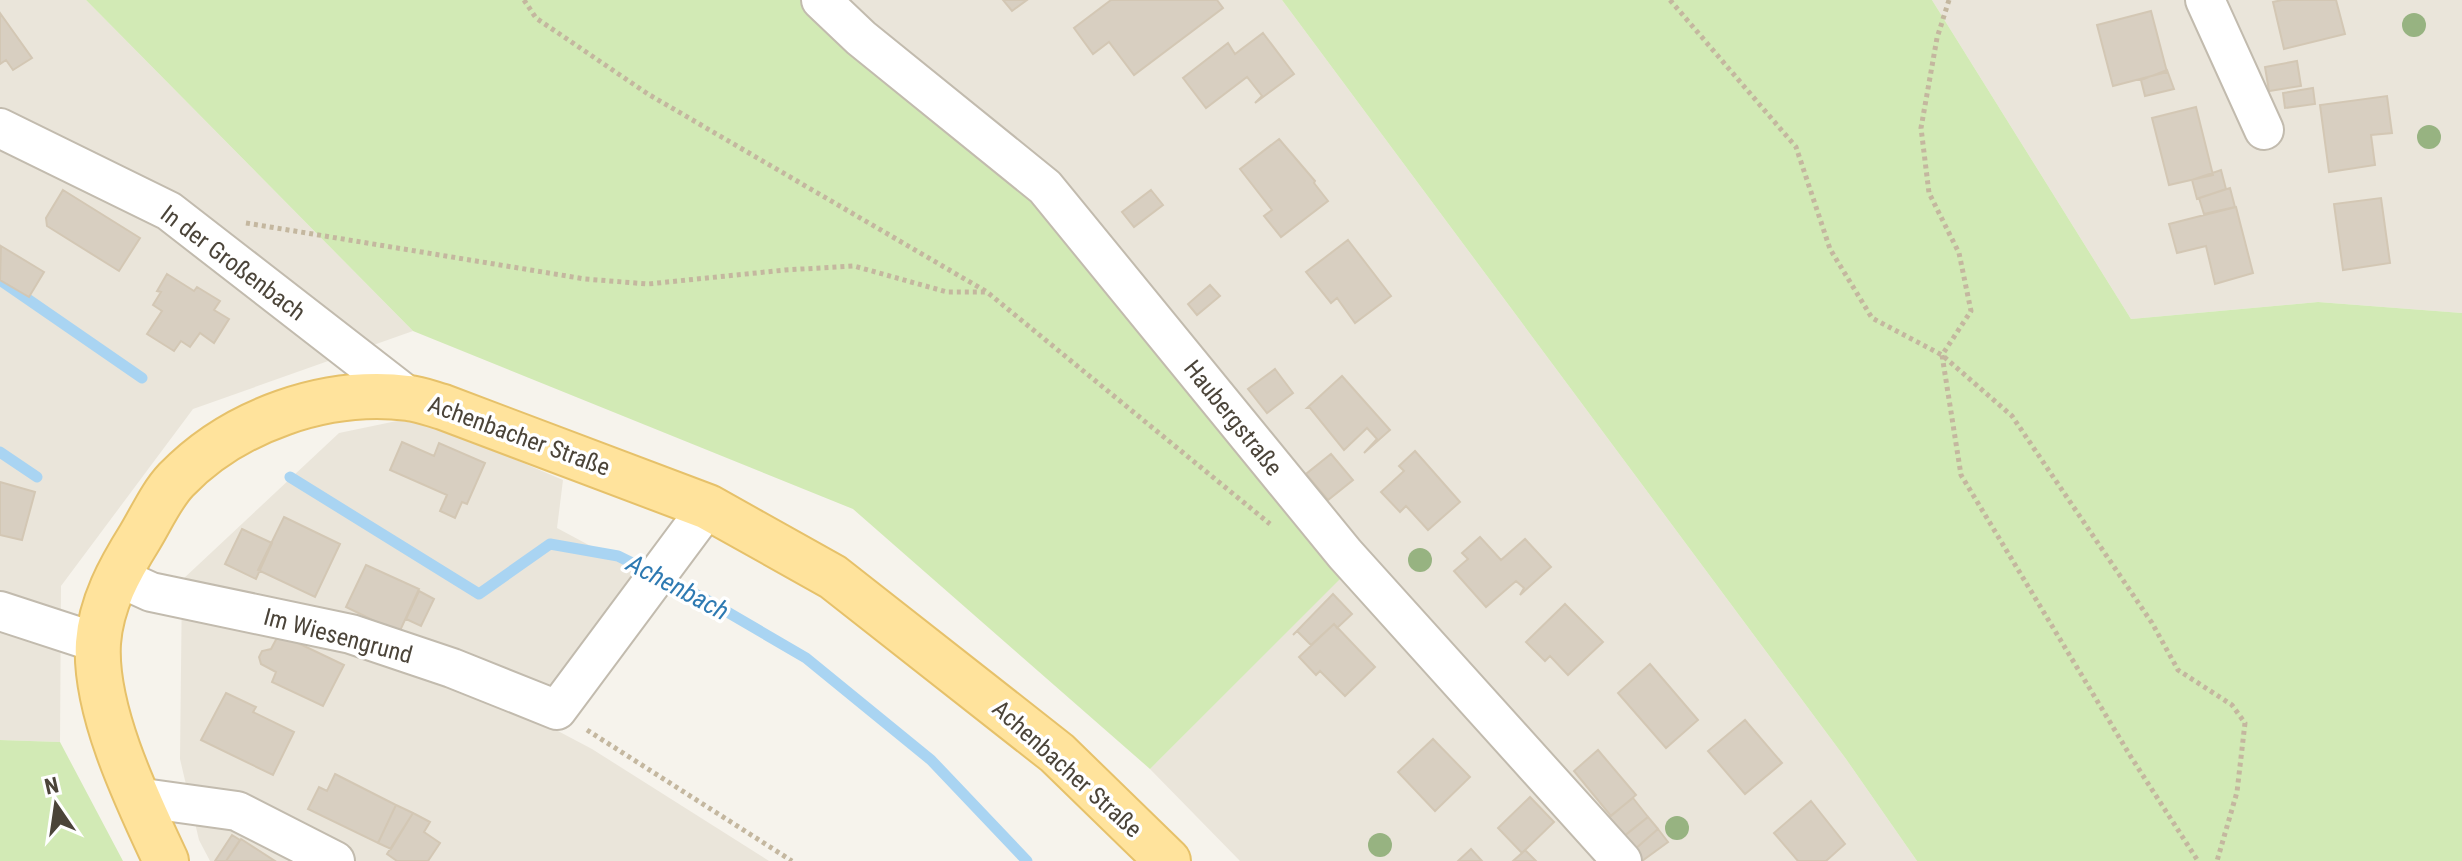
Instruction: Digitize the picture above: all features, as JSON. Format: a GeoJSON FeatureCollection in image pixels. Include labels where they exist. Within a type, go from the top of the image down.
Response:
{"type":"FeatureCollection","features":[{"type":"Feature","properties":{"kind":"main road","name":"Achenbacher Straße"},"geometry":{"type":"LineString","coordinates":[[166,861],[136,797],[102,686],[98,643],[116,576],[174,482],[217,445],[268,418],[333,399],[410,398],[495,424],[708,507],[833,577],[1057,753],[1168,861]]}},
{"type":"Feature","properties":{"kind":"street","name":"Haubergstraße"},"geometry":{"type":"LineString","coordinates":[[821,0],[861,38],[1045,187],[1345,554],[1622,861]]}},
{"type":"Feature","properties":{"kind":"street"},"geometry":{"type":"LineString","coordinates":[[2205,0],[2264,130]]}},
{"type":"Feature","properties":{"kind":"street","name":"In der Großenbach"},"geometry":{"type":"LineString","coordinates":[[0,128],[169,211],[410,398]]}},
{"type":"Feature","properties":{"kind":"street"},"geometry":{"type":"LineString","coordinates":[[557,710],[708,507]]}},
{"type":"Feature","properties":{"kind":"street","name":"Im Wiesengrund"},"geometry":{"type":"LineString","coordinates":[[116,576],[151,592],[351,634],[452,668],[557,710]]}},
{"type":"Feature","properties":{"kind":"street"},"geometry":{"type":"LineString","coordinates":[[0,611],[98,643]]}},
{"type":"Feature","properties":{"kind":"street"},"geometry":{"type":"LineString","coordinates":[[136,797],[237,811],[335,861]]}},
{"type":"Feature","properties":{"kind":"path"},"geometry":{"type":"LineString","coordinates":[[524,0],[536,18],[648,94],[987,292],[1280,532]]}},
{"type":"Feature","properties":{"kind":"path"},"geometry":{"type":"LineString","coordinates":[[1670,0],[1796,147],[1830,249],[1872,318],[1942,355],[2012,416],[2152,623],[2178,670],[2232,705],[2245,723],[2237,792],[2217,861]]}},
{"type":"Feature","properties":{"kind":"path"},"geometry":{"type":"LineString","coordinates":[[1949,0],[1937,38],[1921,128],[1929,193],[1959,253],[1971,311],[1942,355],[1961,475],[2131,757],[2198,861]]}},
{"type":"Feature","properties":{"kind":"path"},"geometry":{"type":"LineString","coordinates":[[244,223],[585,279],[648,284],[854,266],[947,292],[987,292]]}},
{"type":"Feature","properties":{"kind":"path"},"geometry":{"type":"LineString","coordinates":[[557,710],[792,861]]}},
{"type":"Feature","properties":{"kind":"shaded area"},"geometry":{"type":"Polygon","coordinates":[[[0,0],[86,0],[413,331],[193,409],[61,586],[60,742],[0,740],[0,0]]]}},
{"type":"Feature","properties":{"kind":"shaded area"},"geometry":{"type":"Polygon","coordinates":[[[841,0],[1282,0],[1846,759],[1917,861],[1240,861],[1150,769],[1347,571],[841,0]]]}},
{"type":"Feature","properties":{"kind":"shaded area"},"geometry":{"type":"Polygon","coordinates":[[[1932,0],[2462,0],[2462,313],[2318,302],[2131,319],[1932,0]]]}},
{"type":"Feature","properties":{"kind":"shaded area"},"geometry":{"type":"Polygon","coordinates":[[[416,417],[563,480],[557,528],[639,572],[539,721],[592,749],[769,861],[210,861],[199,840],[180,759],[182,580],[339,433],[416,417]]]}},
{"type":"Feature","properties":{"kind":"green space"},"geometry":{"type":"Polygon","coordinates":[[[86,0],[841,0],[1077,213],[1348,571],[1150,769],[853,509],[413,331],[86,0]]]}},
{"type":"Feature","properties":{"kind":"green space"},"geometry":{"type":"Polygon","coordinates":[[[1282,0],[1932,0],[2131,319],[2318,302],[2462,313],[2462,861],[1917,861],[1846,759],[1282,0]]]}},
{"type":"Feature","properties":{"kind":"green space"},"geometry":{"type":"Polygon","coordinates":[[[0,740],[60,742],[123,861],[0,861],[0,740]]]}},
{"type":"Feature","properties":{"kind":"building"},"geometry":{"type":"Polygon","coordinates":[[[1003,0],[1027,0],[1012,11],[1003,0]]]}},
{"type":"Feature","properties":{"kind":"building"},"geometry":{"type":"Polygon","coordinates":[[[1111,0],[1217,0],[1223,8],[1134,75],[1109,42],[1093,54],[1074,28],[1111,0]]]}},
{"type":"Feature","properties":{"kind":"building"},"geometry":{"type":"Polygon","coordinates":[[[2336,0],[2345,34],[2284,49],[2273,2],[2336,0]]]}},
{"type":"Feature","properties":{"kind":"building"},"geometry":{"type":"Polygon","coordinates":[[[2151,11],[2167,72],[2113,86],[2097,25],[2151,11]]]}},
{"type":"Feature","properties":{"kind":"building"},"geometry":{"type":"Polygon","coordinates":[[[0,13],[32,58],[13,70],[6,60],[0,64],[0,13]]]}},
{"type":"Feature","properties":{"kind":"building"},"geometry":{"type":"Polygon","coordinates":[[[1263,33],[1294,74],[1255,103],[1262,96],[1247,77],[1206,108],[1183,78],[1228,43],[1235,54],[1263,33]]]}},
{"type":"Feature","properties":{"kind":"building"},"geometry":{"type":"Polygon","coordinates":[[[2297,61],[2301,86],[2269,91],[2265,67],[2297,61]]]}},
{"type":"Feature","properties":{"kind":"building"},"geometry":{"type":"Polygon","coordinates":[[[2167,70],[2174,89],[2145,96],[2141,80],[2167,70]]]}},
{"type":"Feature","properties":{"kind":"building"},"geometry":{"type":"Polygon","coordinates":[[[2313,88],[2315,104],[2285,108],[2283,93],[2313,88]]]}},
{"type":"Feature","properties":{"kind":"building"},"geometry":{"type":"Polygon","coordinates":[[[2387,96],[2392,133],[2371,135],[2375,165],[2329,172],[2320,105],[2387,96]]]}},
{"type":"Feature","properties":{"kind":"building"},"geometry":{"type":"Polygon","coordinates":[[[2196,107],[2213,175],[2169,185],[2152,118],[2196,107]]]}},
{"type":"Feature","properties":{"kind":"building"},"geometry":{"type":"Polygon","coordinates":[[[1279,139],[1328,201],[1281,237],[1264,216],[1272,210],[1240,169],[1279,139]]]}},
{"type":"Feature","properties":{"kind":"building"},"geometry":{"type":"Polygon","coordinates":[[[2221,170],[2226,189],[2197,199],[2192,180],[2221,170]]]}},
{"type":"Feature","properties":{"kind":"building"},"geometry":{"type":"Polygon","coordinates":[[[2230,188],[2235,207],[2204,214],[2199,198],[2230,188]]]}},
{"type":"Feature","properties":{"kind":"building"},"geometry":{"type":"Polygon","coordinates":[[[63,190],[140,238],[119,271],[47,226],[46,218],[63,190]]]}},
{"type":"Feature","properties":{"kind":"building"},"geometry":{"type":"Polygon","coordinates":[[[1151,190],[1163,205],[1134,227],[1122,212],[1151,190]]]}},
{"type":"Feature","properties":{"kind":"building"},"geometry":{"type":"Polygon","coordinates":[[[2381,198],[2390,263],[2343,270],[2334,204],[2381,198]]]}},
{"type":"Feature","properties":{"kind":"building"},"geometry":{"type":"Polygon","coordinates":[[[2236,207],[2253,273],[2215,284],[2206,246],[2177,253],[2169,224],[2236,207]]]}},
{"type":"Feature","properties":{"kind":"building"},"geometry":{"type":"Polygon","coordinates":[[[1348,240],[1391,296],[1355,323],[1337,298],[1331,303],[1306,272],[1348,240]]]}},
{"type":"Feature","properties":{"kind":"building"},"geometry":{"type":"Polygon","coordinates":[[[1,246],[44,272],[29,297],[0,280],[1,246]]]}},
{"type":"Feature","properties":{"kind":"building"},"geometry":{"type":"Polygon","coordinates":[[[167,274],[194,291],[197,287],[220,301],[214,310],[229,319],[214,343],[200,333],[190,347],[181,341],[174,351],[147,334],[162,311],[153,305],[167,274]]]}},
{"type":"Feature","properties":{"kind":"building"},"geometry":{"type":"Polygon","coordinates":[[[1210,285],[1220,296],[1197,315],[1188,304],[1210,285]]]}},
{"type":"Feature","properties":{"kind":"building"},"geometry":{"type":"Polygon","coordinates":[[[1275,369],[1293,393],[1267,413],[1248,389],[1275,369]]]}},
{"type":"Feature","properties":{"kind":"building"},"geometry":{"type":"Polygon","coordinates":[[[1342,376],[1390,430],[1364,453],[1377,439],[1367,428],[1344,450],[1307,408],[1342,376]]]}},
{"type":"Feature","properties":{"kind":"building"},"geometry":{"type":"Polygon","coordinates":[[[402,442],[434,456],[439,443],[485,463],[467,504],[462,502],[455,518],[440,511],[447,495],[390,470],[402,442]]]}},
{"type":"Feature","properties":{"kind":"building"},"geometry":{"type":"Polygon","coordinates":[[[1415,451],[1460,502],[1428,530],[1406,506],[1400,512],[1381,492],[1404,471],[1399,466],[1415,451]]]}},
{"type":"Feature","properties":{"kind":"building"},"geometry":{"type":"Polygon","coordinates":[[[1331,454],[1353,480],[1328,500],[1306,474],[1331,454]]]}},
{"type":"Feature","properties":{"kind":"building"},"geometry":{"type":"Polygon","coordinates":[[[0,482],[35,492],[22,540],[0,535],[0,482]]]}},
{"type":"Feature","properties":{"kind":"building"},"geometry":{"type":"Polygon","coordinates":[[[284,517],[340,544],[315,597],[258,570],[284,517]]]}},
{"type":"Feature","properties":{"kind":"building"},"geometry":{"type":"Polygon","coordinates":[[[242,529],[272,543],[256,579],[225,564],[242,529]]]}},
{"type":"Feature","properties":{"kind":"building"},"geometry":{"type":"Polygon","coordinates":[[[1480,537],[1501,560],[1525,539],[1551,567],[1520,595],[1524,588],[1516,581],[1486,607],[1454,571],[1468,559],[1462,553],[1480,537]]]}},
{"type":"Feature","properties":{"kind":"building"},"geometry":{"type":"Polygon","coordinates":[[[366,565],[419,589],[399,633],[346,607],[366,565]]]}},
{"type":"Feature","properties":{"kind":"building"},"geometry":{"type":"Polygon","coordinates":[[[419,591],[434,599],[421,626],[406,619],[419,591]]]}},
{"type":"Feature","properties":{"kind":"building"},"geometry":{"type":"Polygon","coordinates":[[[1333,594],[1352,614],[1337,628],[1334,624],[1311,645],[1297,631],[1293,635],[1333,594]]]}},
{"type":"Feature","properties":{"kind":"building"},"geometry":{"type":"Polygon","coordinates":[[[1565,604],[1603,642],[1568,675],[1550,656],[1545,661],[1526,642],[1565,604]]]}},
{"type":"Feature","properties":{"kind":"building"},"geometry":{"type":"Polygon","coordinates":[[[1334,624],[1375,667],[1345,696],[1320,671],[1316,675],[1299,657],[1334,624]]]}},
{"type":"Feature","properties":{"kind":"building"},"geometry":{"type":"Polygon","coordinates":[[[279,634],[344,665],[323,706],[272,682],[276,672],[261,664],[259,657],[262,651],[271,649],[279,634]]]}},
{"type":"Feature","properties":{"kind":"building"},"geometry":{"type":"Polygon","coordinates":[[[1650,664],[1698,720],[1666,748],[1618,693],[1650,664]]]}},
{"type":"Feature","properties":{"kind":"building"},"geometry":{"type":"Polygon","coordinates":[[[226,693],[256,707],[253,712],[294,732],[273,775],[201,740],[226,693]]]}},
{"type":"Feature","properties":{"kind":"building"},"geometry":{"type":"Polygon","coordinates":[[[1745,720],[1782,763],[1745,794],[1708,751],[1745,720]]]}},
{"type":"Feature","properties":{"kind":"building"},"geometry":{"type":"Polygon","coordinates":[[[1433,739],[1470,777],[1435,811],[1398,772],[1433,739]]]}},
{"type":"Feature","properties":{"kind":"building"},"geometry":{"type":"Polygon","coordinates":[[[1598,750],[1636,795],[1611,816],[1574,771],[1598,750]]]}},
{"type":"Feature","properties":{"kind":"building"},"geometry":{"type":"Polygon","coordinates":[[[335,774],[396,805],[378,843],[308,809],[319,787],[327,791],[335,774]]]}},
{"type":"Feature","properties":{"kind":"building"},"geometry":{"type":"Polygon","coordinates":[[[1530,797],[1554,822],[1522,853],[1498,828],[1530,797]]]}},
{"type":"Feature","properties":{"kind":"building"},"geometry":{"type":"Polygon","coordinates":[[[1633,798],[1648,817],[1623,837],[1608,818],[1633,798]]]}},
{"type":"Feature","properties":{"kind":"building"},"geometry":{"type":"Polygon","coordinates":[[[1811,801],[1845,844],[1826,861],[1798,861],[1774,833],[1811,801]]]}},
{"type":"Feature","properties":{"kind":"building"},"geometry":{"type":"Polygon","coordinates":[[[396,805],[413,813],[391,849],[378,843],[396,805]]]}},
{"type":"Feature","properties":{"kind":"building"},"geometry":{"type":"Polygon","coordinates":[[[413,813],[430,822],[424,832],[440,843],[428,861],[397,861],[387,854],[413,813]]]}},
{"type":"Feature","properties":{"kind":"building"},"geometry":{"type":"Polygon","coordinates":[[[1648,817],[1658,829],[1634,850],[1623,837],[1648,817]]]}},
{"type":"Feature","properties":{"kind":"building"},"geometry":{"type":"Polygon","coordinates":[[[1658,829],[1668,842],[1642,861],[1634,850],[1658,829]]]}},
{"type":"Feature","properties":{"kind":"building"},"geometry":{"type":"Polygon","coordinates":[[[232,835],[240,840],[226,861],[215,861],[232,835]]]}},
{"type":"Feature","properties":{"kind":"building"},"geometry":{"type":"Polygon","coordinates":[[[241,839],[275,861],[226,861],[241,839]]]}},
{"type":"Feature","properties":{"kind":"building"},"geometry":{"type":"Polygon","coordinates":[[[1471,849],[1482,861],[1458,861],[1471,849]]]}},
{"type":"Feature","properties":{"kind":"building"},"geometry":{"type":"Polygon","coordinates":[[[1525,850],[1536,861],[1513,861],[1522,853],[1525,850]]]}},
{"type":"Feature","properties":{"kind":"waterway"},"geometry":{"type":"LineString","coordinates":[[0,280],[142,378]]}},
{"type":"Feature","properties":{"kind":"waterway","name":"Achenbach"},"geometry":{"type":"LineString","coordinates":[[0,452],[37,477]]}},
{"type":"Feature","properties":{"kind":"waterway","name":"Achenbach"},"geometry":{"type":"LineString","coordinates":[[290,477],[479,594],[550,544],[618,556],[705,599],[806,658],[931,760],[1027,861]]}}]}
